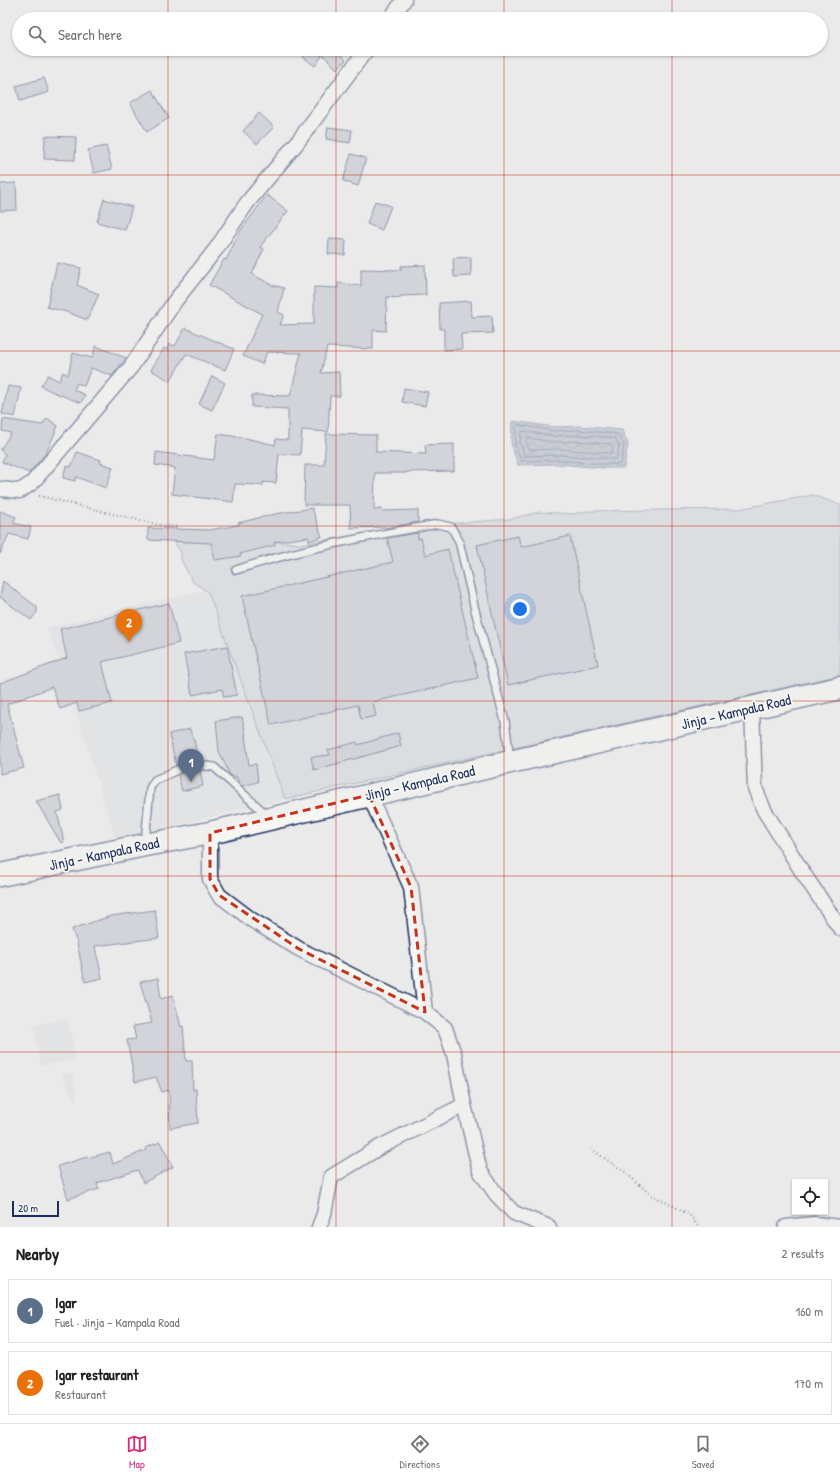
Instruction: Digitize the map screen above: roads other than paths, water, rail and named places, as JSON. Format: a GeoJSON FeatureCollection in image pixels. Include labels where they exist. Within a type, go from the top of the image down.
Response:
{"type":"FeatureCollection","features":[{"type":"Feature","properties":{"kind":"highway","name":"Jinja - Kampala Road"},"geometry":{"type":"LineString","coordinates":[[0,875],[144,844],[210,833],[510,762],[840,688]]}},
{"type":"Feature","properties":{"kind":"street"},"geometry":{"type":"LineString","coordinates":[[395,12],[404,0]]}},
{"type":"Feature","properties":{"kind":"street"},"geometry":{"type":"LineString","coordinates":[[0,489],[20,491],[32,483],[130,367],[175,301],[216,249],[247,203],[296,144],[362,56]]}},
{"type":"Feature","properties":{"kind":"street"},"geometry":{"type":"LineString","coordinates":[[752,708],[755,788],[764,810],[803,873],[840,928]]}},
{"type":"Feature","properties":{"kind":"street"},"geometry":{"type":"LineString","coordinates":[[369,795],[411,887],[425,1012]]}},
{"type":"Feature","properties":{"kind":"street"},"geometry":{"type":"LineString","coordinates":[[210,833],[210,879],[219,895],[252,920],[299,949],[425,1012],[445,1028],[454,1054],[464,1105],[480,1171],[496,1194],[514,1213],[549,1227]]}},
{"type":"Feature","properties":{"kind":"street"},"geometry":{"type":"LineString","coordinates":[[319,1227],[324,1214],[331,1177],[380,1147],[464,1105]]}},
{"type":"Feature","properties":{"kind":"street"},"geometry":{"type":"LineString","coordinates":[[786,1227],[814,1224],[840,1227]]}},
{"type":"Feature","properties":{"kind":"lane"},"geometry":{"type":"LineString","coordinates":[[236,570],[308,550],[359,538],[438,524],[450,527],[459,540],[475,610],[505,721],[510,762]]}},
{"type":"Feature","properties":{"kind":"lane"},"geometry":{"type":"LineString","coordinates":[[199,766],[214,766],[270,818]]}},
{"type":"Feature","properties":{"kind":"lane"},"geometry":{"type":"LineString","coordinates":[[144,844],[150,788],[155,780],[177,770]]}},
{"type":"Feature","properties":{"kind":"water"},"geometry":{"type":"Polygon","coordinates":[[[512,421],[555,427],[579,426],[622,430],[628,444],[624,468],[602,468],[558,464],[518,465],[511,444],[512,421]]]}},
{"type":"Feature","properties":{"kind":"place","name":"Igar restaurant"},"geometry":{"type":"Point","coordinates":[129,642]}},
{"type":"Feature","properties":{"kind":"place","name":"Igar"},"geometry":{"type":"Point","coordinates":[191,782]}}]}
